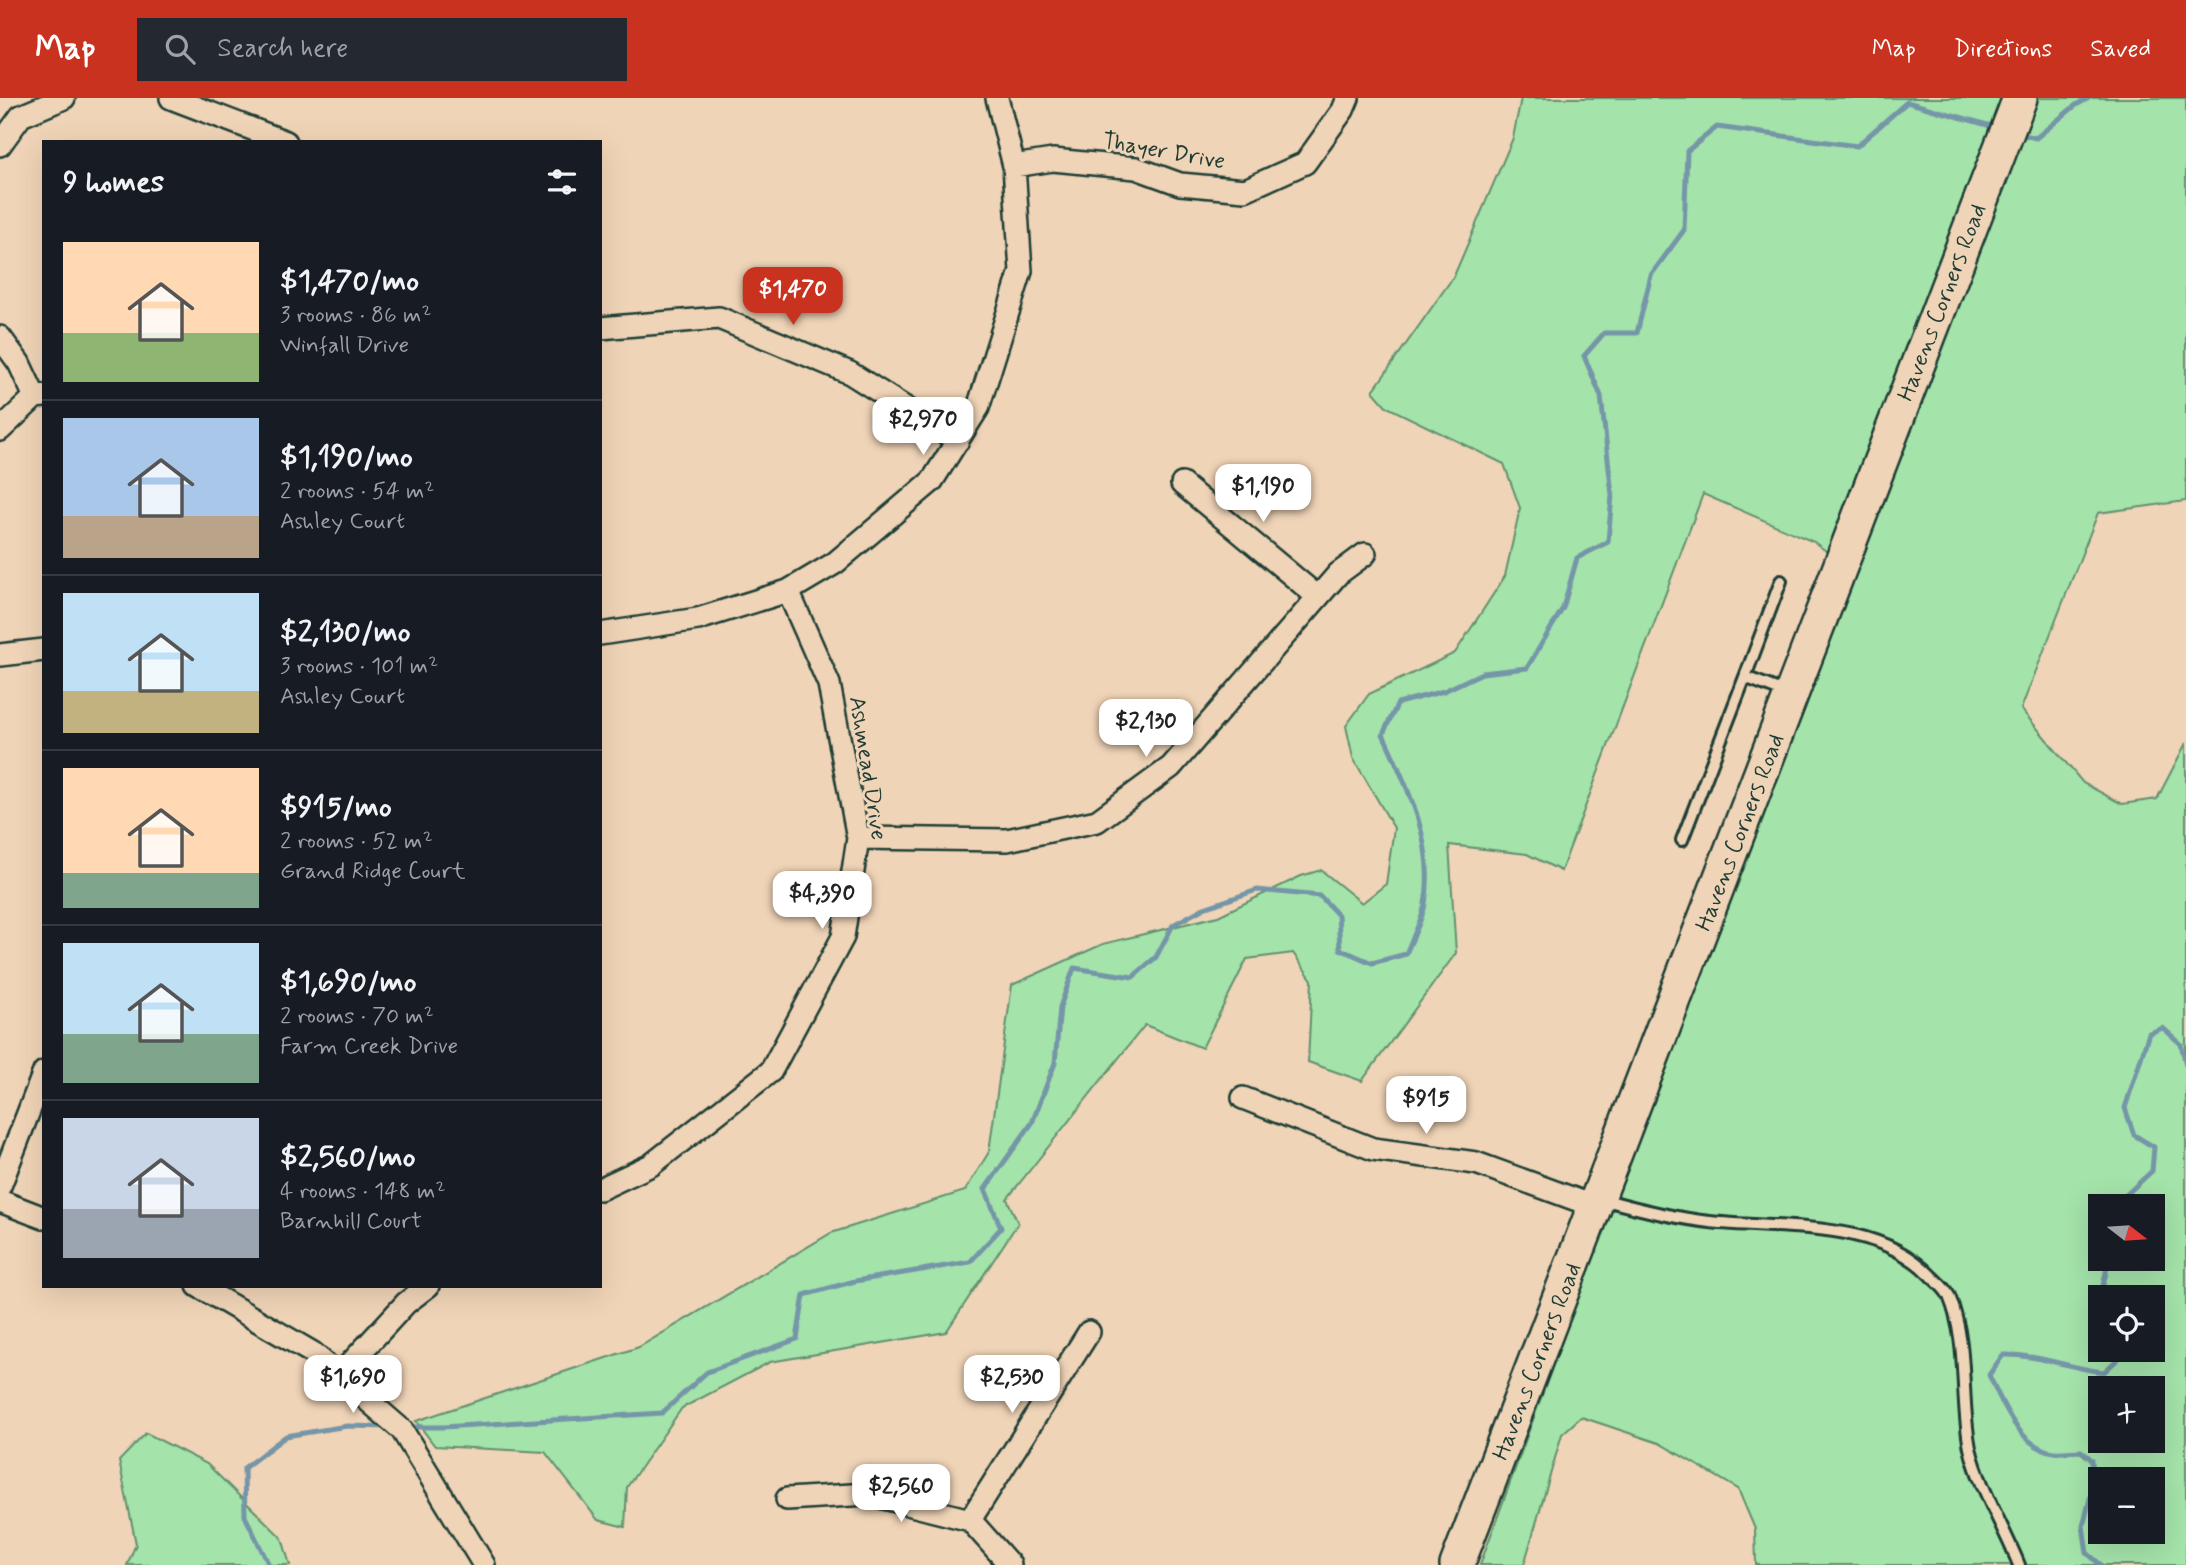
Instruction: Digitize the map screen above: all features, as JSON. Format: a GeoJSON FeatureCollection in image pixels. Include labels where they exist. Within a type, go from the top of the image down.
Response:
{"type":"FeatureCollection","features":[{"type":"Feature","properties":{"kind":"main road","name":"Havens Corners Road"},"geometry":{"type":"LineString","coordinates":[[1457,1565],[2020,98]]}},
{"type":"Feature","properties":{"kind":"street"},"geometry":{"type":"LineString","coordinates":[[0,145],[21,116],[22,106],[64,98]]}},
{"type":"Feature","properties":{"kind":"street"},"geometry":{"type":"LineString","coordinates":[[170,98],[281,140]]}},
{"type":"Feature","properties":{"kind":"street"},"geometry":{"type":"LineString","coordinates":[[602,634],[698,619],[788,591],[835,563],[932,481],[978,408],[1021,271],[1014,166],[997,98]]}},
{"type":"Feature","properties":{"kind":"street","name":"Thayer Drive"},"geometry":{"type":"LineString","coordinates":[[1014,166],[1053,160],[1136,168],[1180,184],[1245,190],[1305,163],[1343,110],[1348,98]]}},
{"type":"Feature","properties":{"kind":"street"},"geometry":{"type":"LineString","coordinates":[[602,328],[719,318],[850,373],[958,441]]}},
{"type":"Feature","properties":{"kind":"street"},"geometry":{"type":"LineString","coordinates":[[0,337],[39,397],[0,430]]}},
{"type":"Feature","properties":{"kind":"street"},"geometry":{"type":"LineString","coordinates":[[1182,484],[1318,597]]}},
{"type":"Feature","properties":{"kind":"street"},"geometry":{"type":"LineString","coordinates":[[858,838],[1007,840],[1097,821],[1171,767],[1338,573],[1365,554]]}},
{"type":"Feature","properties":{"kind":"street","name":"Ashmead Drive"},"geometry":{"type":"LineString","coordinates":[[602,1188],[651,1164],[771,1071],[843,937],[858,838],[829,684],[788,591]]}},
{"type":"Feature","properties":{"kind":"street"},"geometry":{"type":"LineString","coordinates":[[0,655],[42,650]]}},
{"type":"Feature","properties":{"kind":"street"},"geometry":{"type":"LineString","coordinates":[[0,1186],[42,1077]]}},
{"type":"Feature","properties":{"kind":"street"},"geometry":{"type":"LineString","coordinates":[[1244,1098],[1373,1149],[1476,1163],[1597,1203]]}},
{"type":"Feature","properties":{"kind":"street"},"geometry":{"type":"LineString","coordinates":[[0,1201],[42,1217]]}},
{"type":"Feature","properties":{"kind":"street"},"geometry":{"type":"LineString","coordinates":[[201,1288],[313,1353],[402,1430],[484,1565]]}},
{"type":"Feature","properties":{"kind":"street"},"geometry":{"type":"LineString","coordinates":[[339,1376],[406,1303],[425,1288]]}},
{"type":"Feature","properties":{"kind":"street"},"geometry":{"type":"LineString","coordinates":[[970,1520],[1089,1332]]}},
{"type":"Feature","properties":{"kind":"street"},"geometry":{"type":"LineString","coordinates":[[788,1499],[868,1494],[970,1520],[1010,1565]]}},
{"type":"Feature","properties":{"kind":"lane"},"geometry":{"type":"LineString","coordinates":[[1682,840],[1781,580]]}},
{"type":"Feature","properties":{"kind":"lane"},"geometry":{"type":"LineString","coordinates":[[1745,677],[1791,695]]}},
{"type":"Feature","properties":{"kind":"lane"},"geometry":{"type":"LineString","coordinates":[[1597,1203],[1698,1220],[1821,1230],[1859,1237],[1889,1245],[1920,1264],[1948,1293],[1960,1335],[1970,1445],[1976,1469],[2019,1565]]}},
{"type":"Feature","properties":{"kind":"green space"},"geometry":{"type":"Polygon","coordinates":[[[1521,98],[2004,98],[1834,557],[1814,542],[1703,494],[1561,871],[1527,854],[1449,845],[1456,953],[1362,1081],[1308,1062],[1312,980],[1293,953],[1247,959],[1202,1048],[1145,1025],[1007,1199],[1018,1223],[946,1332],[770,1362],[682,1408],[627,1487],[625,1527],[598,1520],[545,1452],[435,1446],[416,1421],[639,1347],[831,1233],[965,1191],[989,1152],[1012,985],[1103,944],[1218,916],[1301,876],[1321,870],[1362,903],[1386,884],[1394,828],[1353,758],[1346,726],[1369,694],[1455,653],[1505,576],[1520,508],[1504,464],[1387,407],[1373,391],[1454,276],[1513,138],[1521,98]]]}},
{"type":"Feature","properties":{"kind":"green space"},"geometry":{"type":"Polygon","coordinates":[[[2035,98],[2186,98],[2186,501],[2098,513],[2021,709],[2083,783],[2122,804],[2157,799],[2186,743],[2186,1565],[1756,1565],[1755,1529],[1738,1489],[1659,1443],[1581,1417],[1562,1434],[1524,1565],[1480,1565],[1618,1187],[2035,98]]]}},
{"type":"Feature","properties":{"kind":"green space"},"geometry":{"type":"Polygon","coordinates":[[[146,1433],[207,1464],[282,1538],[290,1565],[127,1565],[136,1544],[119,1461],[146,1433]]]}},
{"type":"Feature","properties":{"kind":"waterway"},"geometry":{"type":"LineString","coordinates":[[2017,133],[2036,138],[2076,105],[2089,98]]}},
{"type":"Feature","properties":{"kind":"waterway"},"geometry":{"type":"LineString","coordinates":[[406,1427],[662,1413],[707,1372],[797,1339],[804,1295],[855,1281],[970,1262],[1001,1228],[985,1189],[1032,1123],[1055,1063],[1060,1007],[1074,968],[1133,977],[1156,957],[1173,925],[1204,908],[1257,890],[1320,896],[1338,915],[1340,949],[1372,963],[1406,954],[1425,904],[1426,859],[1423,838],[1410,795],[1383,734],[1398,703],[1444,691],[1482,673],[1527,668],[1563,608],[1577,558],[1608,542],[1612,495],[1601,396],[1584,356],[1604,333],[1637,333],[1651,275],[1684,230],[1687,151],[1717,127],[1857,146],[1907,102],[1998,128]]}},
{"type":"Feature","properties":{"kind":"waterway"},"geometry":{"type":"LineString","coordinates":[[2127,1194],[2152,1171],[2154,1147],[2134,1135],[2125,1108],[2149,1033],[2163,1028],[2181,1044],[2186,1065]]}},
{"type":"Feature","properties":{"kind":"waterway"},"geometry":{"type":"LineString","coordinates":[[2103,1285],[2106,1271]]}},
{"type":"Feature","properties":{"kind":"waterway"},"geometry":{"type":"LineString","coordinates":[[2101,1565],[2087,1553],[2083,1526],[2093,1487],[2092,1460],[2081,1451],[2054,1452],[2031,1442],[2013,1422],[1989,1375],[2003,1355],[2029,1357],[2104,1372],[2115,1362]]}},
{"type":"Feature","properties":{"kind":"waterway"},"geometry":{"type":"LineString","coordinates":[[269,1565],[245,1516],[244,1468],[286,1436],[347,1426],[389,1427]]}}]}
